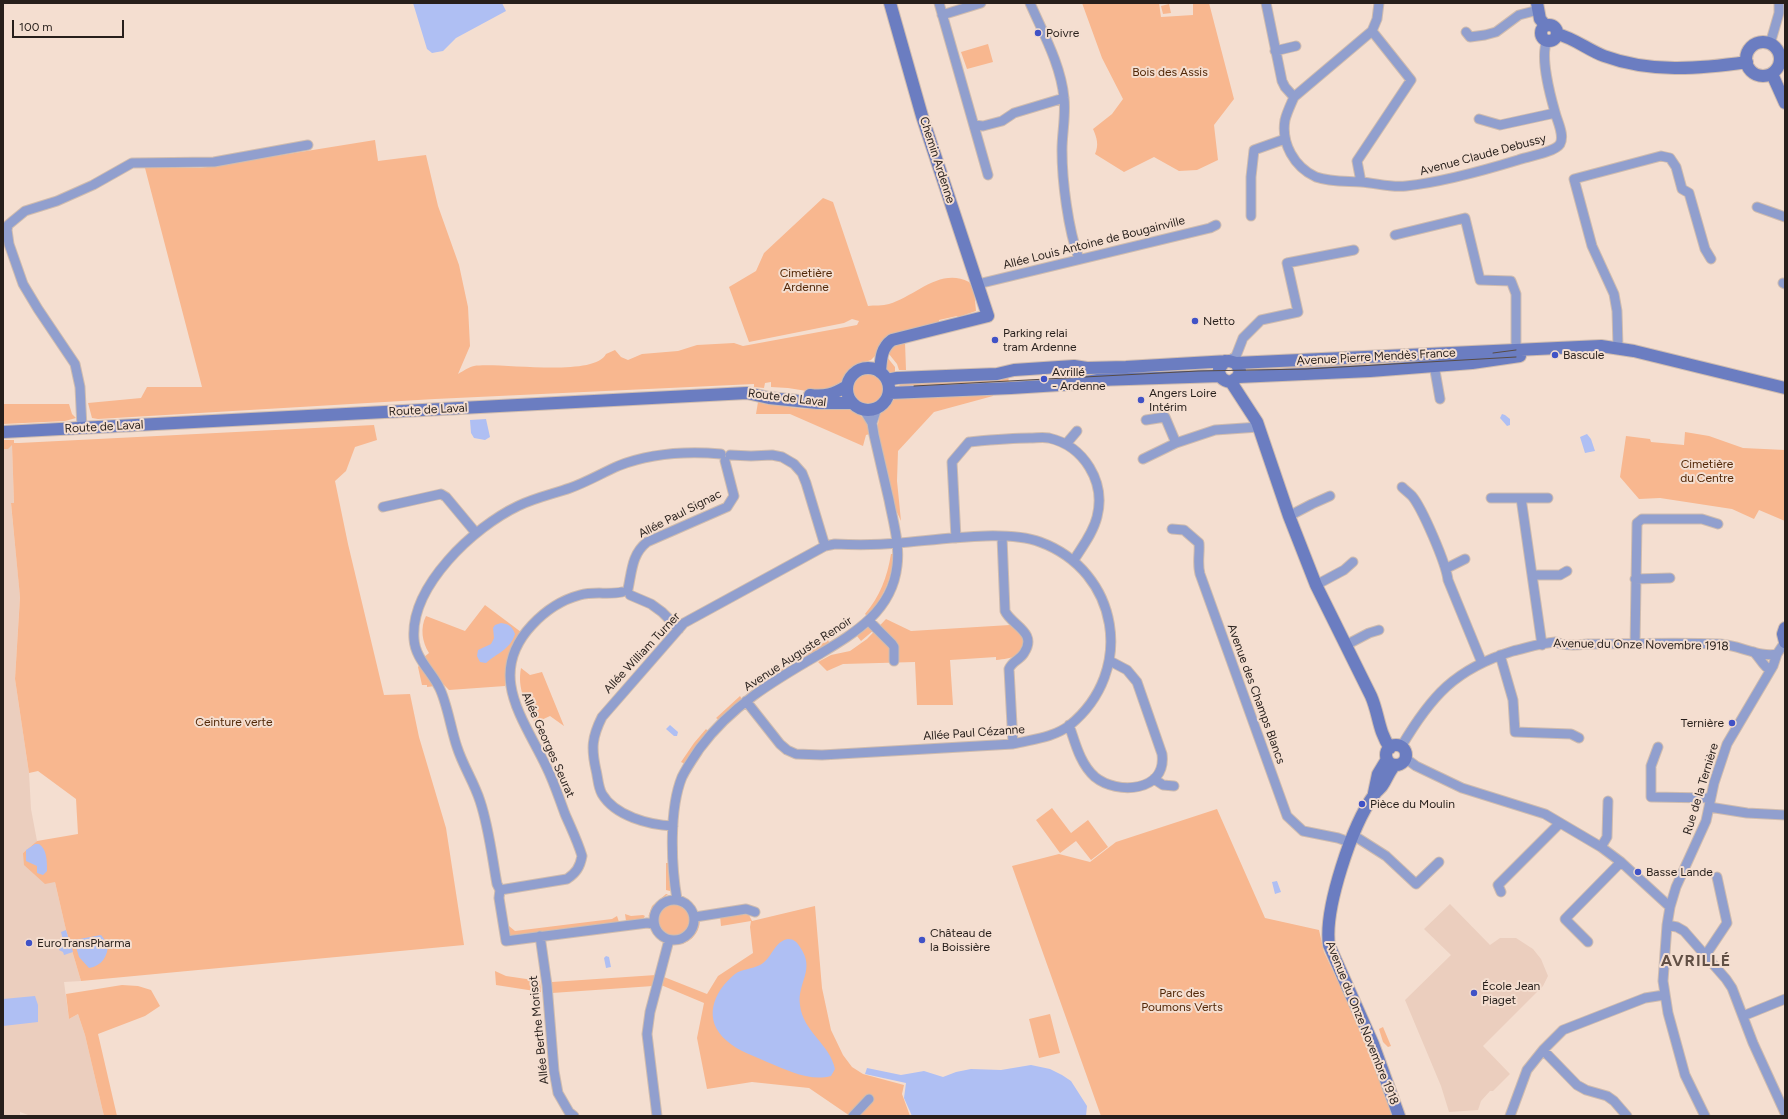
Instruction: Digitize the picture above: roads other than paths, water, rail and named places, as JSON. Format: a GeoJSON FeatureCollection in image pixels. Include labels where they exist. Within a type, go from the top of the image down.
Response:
{"type":"FeatureCollection","features":[{"type":"Feature","properties":{"kind":"main road","name":"Chemin Ardenne"},"geometry":{"type":"LineString","coordinates":[[881,356],[886,345],[896,338],[988,316],[922,116],[890,3]]}},
{"type":"Feature","properties":{"kind":"main road"},"geometry":{"type":"LineString","coordinates":[[1537,7],[1540,19],[1545,25],[1541,29],[1540,34],[1543,39],[1567,37],[1605,56],[1643,66],[1680,69],[1747,62]]}},
{"type":"Feature","properties":{"kind":"main road"},"geometry":{"type":"LineString","coordinates":[[1777,79],[1757,75],[1750,70],[1747,62],[1747,54],[1754,46],[1761,43],[1770,44],[1778,50],[1780,58],[1777,79],[1785,103]]}},
{"type":"Feature","properties":{"kind":"main road"},"geometry":{"type":"LineString","coordinates":[[1516,353],[1588,346],[1618,348],[1785,388]]}},
{"type":"Feature","properties":{"kind":"main road"},"geometry":{"type":"LineString","coordinates":[[1516,353],[1600,352],[1623,354],[1785,393]]}},
{"type":"Feature","properties":{"kind":"main road","name":"Avenue Pierre Mendès France"},"geometry":{"type":"LineString","coordinates":[[884,376],[897,378],[997,374],[1014,370],[1066,367],[1118,367],[1516,353]]}},
{"type":"Feature","properties":{"kind":"main road","name":"Avenue Pierre Mendès France"},"geometry":{"type":"LineString","coordinates":[[1235,379],[1472,363],[1516,353]]}},
{"type":"Feature","properties":{"kind":"main road"},"geometry":{"type":"LineString","coordinates":[[881,356],[884,376],[889,393],[884,403],[877,408],[864,410],[852,403],[848,396],[847,386],[854,373],[860,369],[867,368],[881,356]]}},
{"type":"Feature","properties":{"kind":"main road"},"geometry":{"type":"LineString","coordinates":[[1230,362],[1240,371],[1235,379],[1223,380],[1220,376],[1219,369],[1230,362]]}},
{"type":"Feature","properties":{"kind":"main road"},"geometry":{"type":"LineString","coordinates":[[867,368],[884,376]]}},
{"type":"Feature","properties":{"kind":"main road"},"geometry":{"type":"LineString","coordinates":[[889,393],[1075,384],[1098,380],[1220,376]]}},
{"type":"Feature","properties":{"kind":"main road"},"geometry":{"type":"LineString","coordinates":[[1235,379],[1259,427],[1289,516],[1316,586],[1374,703],[1382,736],[1396,755]]}},
{"type":"Feature","properties":{"kind":"main road","name":"Route de Laval"},"geometry":{"type":"LineString","coordinates":[[10,434],[82,428],[761,392],[784,391],[823,396],[834,394],[847,386]]}},
{"type":"Feature","properties":{"kind":"main road","name":"Route de Laval"},"geometry":{"type":"LineString","coordinates":[[747,393],[769,398],[818,403],[852,403]]}},
{"type":"Feature","properties":{"kind":"main road"},"geometry":{"type":"LineString","coordinates":[[1785,628],[1783,634],[1785,642]]}},
{"type":"Feature","properties":{"kind":"main road","name":"Avenue du Onze Novembre 1918"},"geometry":{"type":"LineString","coordinates":[[1396,755],[1378,774],[1374,794],[1351,838],[1328,921],[1327,932],[1329,945],[1373,1044],[1399,1116]]}},
{"type":"Feature","properties":{"kind":"street"},"geometry":{"type":"LineString","coordinates":[[939,3],[971,120],[974,125],[988,175]]}},
{"type":"Feature","properties":{"kind":"street"},"geometry":{"type":"LineString","coordinates":[[942,15],[981,3]]}},
{"type":"Feature","properties":{"kind":"street"},"geometry":{"type":"LineString","coordinates":[[1030,3],[1049,45],[1058,72],[1064,98],[1062,150],[1064,188],[1079,259]]}},
{"type":"Feature","properties":{"kind":"street"},"geometry":{"type":"LineString","coordinates":[[1266,3],[1282,81],[1294,97]]}},
{"type":"Feature","properties":{"kind":"street"},"geometry":{"type":"LineString","coordinates":[[1361,182],[1357,161],[1411,80],[1372,31],[1377,19],[1379,3]]}},
{"type":"Feature","properties":{"kind":"street"},"geometry":{"type":"LineString","coordinates":[[1770,44],[1779,13],[1779,3]]}},
{"type":"Feature","properties":{"kind":"street"},"geometry":{"type":"LineString","coordinates":[[1466,32],[1470,37],[1496,32],[1519,16],[1537,7]]}},
{"type":"Feature","properties":{"kind":"street","name":"Avenue Claude Debussy"},"geometry":{"type":"LineString","coordinates":[[1372,31],[1294,97],[1285,119],[1285,139],[1292,156],[1308,172],[1327,180],[1361,182],[1382,186],[1404,186],[1451,178],[1502,165],[1554,149],[1561,143],[1562,136],[1555,113]]}},
{"type":"Feature","properties":{"kind":"street"},"geometry":{"type":"LineString","coordinates":[[1479,119],[1500,125],[1555,113],[1544,52],[1552,38]]}},
{"type":"Feature","properties":{"kind":"street"},"geometry":{"type":"LineString","coordinates":[[1275,51],[1296,46]]}},
{"type":"Feature","properties":{"kind":"street"},"geometry":{"type":"LineString","coordinates":[[974,125],[983,126],[1002,121],[1014,113],[1064,98]]}},
{"type":"Feature","properties":{"kind":"street"},"geometry":{"type":"LineString","coordinates":[[1251,216],[1251,177],[1254,150],[1285,139]]}},
{"type":"Feature","properties":{"kind":"street"},"geometry":{"type":"LineString","coordinates":[[82,428],[80,387],[75,364],[23,284],[9,244],[5,221],[25,211],[56,201],[93,185],[132,162],[214,162],[308,145]]}},
{"type":"Feature","properties":{"kind":"street"},"geometry":{"type":"LineString","coordinates":[[1618,348],[1617,311],[1614,294],[1592,246],[1574,179],[1661,156],[1670,158],[1676,167],[1682,189],[1689,193],[1705,249],[1711,258]]}},
{"type":"Feature","properties":{"kind":"street"},"geometry":{"type":"LineString","coordinates":[[1757,207],[1785,216]]}},
{"type":"Feature","properties":{"kind":"street"},"geometry":{"type":"LineString","coordinates":[[1395,235],[1465,218],[1480,280],[1511,280],[1516,294],[1516,353]]}},
{"type":"Feature","properties":{"kind":"street","name":"Allée Louis Antoine de Bougainville"},"geometry":{"type":"LineString","coordinates":[[978,284],[1210,228],[1216,225]]}},
{"type":"Feature","properties":{"kind":"street"},"geometry":{"type":"LineString","coordinates":[[1230,362],[1236,356],[1243,338],[1261,320],[1298,312],[1287,263],[1354,250]]}},
{"type":"Feature","properties":{"kind":"street"},"geometry":{"type":"LineString","coordinates":[[1434,365],[1440,399]]}},
{"type":"Feature","properties":{"kind":"street"},"geometry":{"type":"LineString","coordinates":[[872,423],[877,408]]}},
{"type":"Feature","properties":{"kind":"street","name":"Avenue Auguste Renoir"},"geometry":{"type":"LineString","coordinates":[[677,899],[674,882],[673,826],[677,797],[682,777],[693,758],[719,726],[746,701],[772,682],[854,633],[869,621],[890,592],[897,567],[895,529],[872,423],[864,410]]}},
{"type":"Feature","properties":{"kind":"street"},"geometry":{"type":"LineString","coordinates":[[1146,420],[1165,417],[1176,443]]}},
{"type":"Feature","properties":{"kind":"street"},"geometry":{"type":"LineString","coordinates":[[1143,459],[1176,443],[1216,430],[1259,427]]}},
{"type":"Feature","properties":{"kind":"street"},"geometry":{"type":"LineString","coordinates":[[1066,444],[1077,431]]}},
{"type":"Feature","properties":{"kind":"street"},"geometry":{"type":"LineString","coordinates":[[956,538],[952,462],[969,442],[1012,438],[1047,438],[1066,444],[1080,455],[1091,469],[1099,493],[1097,518],[1088,537],[1074,560]]}},
{"type":"Feature","properties":{"kind":"street"},"geometry":{"type":"LineString","coordinates":[[654,924],[647,923],[506,941],[499,898],[500,890],[497,884],[485,819],[476,790],[457,749],[440,688],[416,650],[414,640],[414,624],[417,612],[431,584],[452,556],[492,520],[519,505],[571,488],[619,466],[653,456],[693,452],[725,456],[772,455],[782,457],[794,464],[802,473],[825,546]]}},
{"type":"Feature","properties":{"kind":"street","name":"Allée Paul Signac"},"geometry":{"type":"LineString","coordinates":[[627,592],[638,549],[647,542],[727,507],[732,501],[734,496],[725,456]]}},
{"type":"Feature","properties":{"kind":"street"},"geometry":{"type":"LineString","coordinates":[[1402,487],[1412,496],[1419,507],[1446,568],[1448,580],[1482,663]]}},
{"type":"Feature","properties":{"kind":"street"},"geometry":{"type":"LineString","coordinates":[[383,507],[441,494],[446,497],[476,533]]}},
{"type":"Feature","properties":{"kind":"street"},"geometry":{"type":"LineString","coordinates":[[1289,516],[1330,496]]}},
{"type":"Feature","properties":{"kind":"street"},"geometry":{"type":"LineString","coordinates":[[1491,498],[1548,498]]}},
{"type":"Feature","properties":{"kind":"street"},"geometry":{"type":"LineString","coordinates":[[1521,498],[1542,645]]}},
{"type":"Feature","properties":{"kind":"street"},"geometry":{"type":"LineString","coordinates":[[1635,644],[1636,527],[1640,520],[1702,519],[1718,524]]}},
{"type":"Feature","properties":{"kind":"street","name":"Avenue des Champs Blancs"},"geometry":{"type":"LineString","coordinates":[[1172,529],[1184,530],[1199,543],[1200,550],[1198,563],[1200,574],[1287,816],[1304,831],[1338,838],[1351,838],[1386,856],[1416,884],[1439,862]]}},
{"type":"Feature","properties":{"kind":"street"},"geometry":{"type":"LineString","coordinates":[[1002,537],[1005,610],[1008,616],[1022,628],[1027,636],[1028,642],[1025,652],[1011,664],[1009,669],[1013,744]]}},
{"type":"Feature","properties":{"kind":"street","name":"Allée Paul Cézanne"},"geometry":{"type":"LineString","coordinates":[[746,701],[780,744],[796,754],[822,755],[1013,744],[1039,739],[1069,725],[1081,714],[1096,694],[1110,661],[1111,633],[1109,618],[1103,598],[1094,583],[1074,560],[1062,552],[1039,542],[1022,538],[956,538],[896,544]]}},
{"type":"Feature","properties":{"kind":"street","name":"Allée William Turner"},"geometry":{"type":"LineString","coordinates":[[673,826],[651,822],[624,813],[612,806],[606,799],[599,784],[592,755],[595,731],[602,717],[688,620],[750,588],[825,546],[835,544],[896,544]]}},
{"type":"Feature","properties":{"kind":"street"},"geometry":{"type":"LineString","coordinates":[[1446,568],[1465,559]]}},
{"type":"Feature","properties":{"kind":"street"},"geometry":{"type":"LineString","coordinates":[[1316,586],[1344,570],[1353,562]]}},
{"type":"Feature","properties":{"kind":"street"},"geometry":{"type":"LineString","coordinates":[[1532,575],[1560,574],[1567,571]]}},
{"type":"Feature","properties":{"kind":"street"},"geometry":{"type":"LineString","coordinates":[[1635,579],[1670,578]]}},
{"type":"Feature","properties":{"kind":"street","name":"Allée Georges Seurat"},"geometry":{"type":"LineString","coordinates":[[500,890],[567,879],[574,875],[580,866],[582,856],[551,776],[514,703],[510,686],[509,673],[513,653],[531,626],[541,616],[560,602],[580,595],[602,592],[627,592],[651,604],[662,612],[679,629]]}},
{"type":"Feature","properties":{"kind":"street","name":"Avenue Auguste Renoir"},"geometry":{"type":"LineString","coordinates":[[869,621],[894,647],[894,661]]}},
{"type":"Feature","properties":{"kind":"street"},"geometry":{"type":"LineString","coordinates":[[1346,646],[1369,633],[1379,630]]}},
{"type":"Feature","properties":{"kind":"street","name":"Avenue du Onze Novembre 1918"},"geometry":{"type":"LineString","coordinates":[[1396,755],[1417,720],[1431,701],[1456,679],[1482,663],[1500,655],[1555,642],[1581,645],[1720,644],[1753,651],[1767,656],[1781,655]]}},
{"type":"Feature","properties":{"kind":"street","name":"Rue de la Ternière"},"geometry":{"type":"LineString","coordinates":[[1705,1116],[1685,1075],[1675,1043],[1664,995],[1663,973],[1670,907],[1676,887],[1702,834],[1719,765],[1727,744],[1781,655],[1785,642]]}},
{"type":"Feature","properties":{"kind":"street"},"geometry":{"type":"LineString","coordinates":[[1753,651],[1766,668],[1772,668]]}},
{"type":"Feature","properties":{"kind":"street"},"geometry":{"type":"LineString","coordinates":[[1500,655],[1512,700],[1515,732],[1571,734],[1579,738]]}},
{"type":"Feature","properties":{"kind":"street"},"geometry":{"type":"LineString","coordinates":[[1069,725],[1084,764],[1094,776],[1105,783],[1116,786],[1130,787],[1142,786],[1154,780],[1163,762],[1162,754],[1137,682],[1127,670],[1110,661]]}},
{"type":"Feature","properties":{"kind":"street"},"geometry":{"type":"LineString","coordinates":[[1658,747],[1651,766],[1651,797],[1710,803],[1747,813],[1785,815]]}},
{"type":"Feature","properties":{"kind":"street"},"geometry":{"type":"LineString","coordinates":[[1396,755],[1462,788],[1545,814],[1601,846],[1622,862],[1670,907]]}},
{"type":"Feature","properties":{"kind":"street"},"geometry":{"type":"LineString","coordinates":[[1154,780],[1163,785],[1174,786]]}},
{"type":"Feature","properties":{"kind":"street"},"geometry":{"type":"LineString","coordinates":[[1601,846],[1607,837],[1608,801]]}},
{"type":"Feature","properties":{"kind":"street"},"geometry":{"type":"LineString","coordinates":[[1501,892],[1498,885],[1560,823]]}},
{"type":"Feature","properties":{"kind":"street"},"geometry":{"type":"LineString","coordinates":[[1588,942],[1565,919],[1622,862]]}},
{"type":"Feature","properties":{"kind":"street"},"geometry":{"type":"LineString","coordinates":[[1705,956],[1727,923],[1717,877]]}},
{"type":"Feature","properties":{"kind":"street"},"geometry":{"type":"LineString","coordinates":[[677,899],[688,904],[698,917],[688,935],[678,940],[669,940],[660,935],[654,924],[655,913],[660,906],[669,900],[677,899]]}},
{"type":"Feature","properties":{"kind":"street"},"geometry":{"type":"LineString","coordinates":[[698,917],[746,909],[755,912]]}},
{"type":"Feature","properties":{"kind":"street"},"geometry":{"type":"LineString","coordinates":[[1667,925],[1677,927],[1684,931],[1729,984],[1753,1043],[1785,1113]]}},
{"type":"Feature","properties":{"kind":"street","name":"Allée Berthe Morisot"},"geometry":{"type":"LineString","coordinates":[[540,936],[547,985],[554,1071],[558,1093],[569,1112],[574,1116]]}},
{"type":"Feature","properties":{"kind":"street"},"geometry":{"type":"LineString","coordinates":[[657,1116],[647,1034],[650,1012],[669,940]]}},
{"type":"Feature","properties":{"kind":"street"},"geometry":{"type":"LineString","coordinates":[[1510,1116],[1527,1070],[1558,1034],[1569,1027],[1645,998],[1664,995]]}},
{"type":"Feature","properties":{"kind":"street"},"geometry":{"type":"LineString","coordinates":[[1743,1016],[1785,999]]}},
{"type":"Feature","properties":{"kind":"street"},"geometry":{"type":"LineString","coordinates":[[1543,1050],[1577,1085],[1586,1090],[1607,1096],[1614,1101],[1627,1116]]}},
{"type":"Feature","properties":{"kind":"street"},"geometry":{"type":"LineString","coordinates":[[853,1116],[869,1099]]}},
{"type":"Feature","properties":{"kind":"water"},"geometry":{"type":"Polygon","coordinates":[[[413,3],[502,3],[506,11],[456,38],[443,51],[432,53],[427,49],[413,3]]]}},
{"type":"Feature","properties":{"kind":"water"},"geometry":{"type":"Polygon","coordinates":[[[1502,414],[1510,419],[1510,425],[1507,426],[1500,418],[1502,414]]]}},
{"type":"Feature","properties":{"kind":"water"},"geometry":{"type":"Polygon","coordinates":[[[486,419],[490,437],[485,440],[474,438],[471,433],[470,420],[486,419]]]}},
{"type":"Feature","properties":{"kind":"water"},"geometry":{"type":"Polygon","coordinates":[[[1587,434],[1591,439],[1595,451],[1585,453],[1580,437],[1587,434]]]}},
{"type":"Feature","properties":{"kind":"water"},"geometry":{"type":"Polygon","coordinates":[[[501,623],[508,625],[513,629],[515,634],[513,639],[507,648],[486,663],[480,662],[477,656],[478,650],[491,644],[494,638],[493,628],[495,625],[501,623]]]}},
{"type":"Feature","properties":{"kind":"water"},"geometry":{"type":"Polygon","coordinates":[[[670,725],[678,732],[677,736],[674,736],[666,729],[670,725]]]}},
{"type":"Feature","properties":{"kind":"water"},"geometry":{"type":"Polygon","coordinates":[[[35,844],[42,846],[46,856],[47,871],[43,875],[37,873],[37,866],[26,861],[26,850],[35,844]]]}},
{"type":"Feature","properties":{"kind":"water"},"geometry":{"type":"Polygon","coordinates":[[[1277,881],[1281,892],[1275,894],[1272,882],[1277,881]]]}},
{"type":"Feature","properties":{"kind":"water"},"geometry":{"type":"Polygon","coordinates":[[[66,930],[73,952],[64,955],[63,952],[59,950],[59,941],[63,940],[61,932],[66,930]]]}},
{"type":"Feature","properties":{"kind":"water"},"geometry":{"type":"Polygon","coordinates":[[[101,935],[108,944],[107,953],[101,963],[89,968],[79,957],[74,940],[101,935]]]}},
{"type":"Feature","properties":{"kind":"water"},"geometry":{"type":"Polygon","coordinates":[[[788,939],[796,942],[804,955],[806,969],[800,997],[802,1014],[811,1031],[828,1052],[832,1060],[835,1069],[831,1076],[815,1077],[799,1074],[736,1048],[719,1033],[715,1024],[713,1006],[721,989],[727,981],[738,972],[760,965],[767,959],[779,943],[788,939]]]}},
{"type":"Feature","properties":{"kind":"water"},"geometry":{"type":"Polygon","coordinates":[[[606,956],[609,957],[611,967],[606,968],[604,958],[606,956]]]}},
{"type":"Feature","properties":{"kind":"water"},"geometry":{"type":"Polygon","coordinates":[[[35,996],[38,1005],[38,1022],[3,1026],[3,999],[35,996]]]}},
{"type":"Feature","properties":{"kind":"water"},"geometry":{"type":"Polygon","coordinates":[[[1031,1065],[1050,1069],[1071,1081],[1087,1106],[1086,1116],[912,1116],[904,1098],[906,1083],[865,1074],[867,1068],[901,1075],[924,1071],[943,1077],[956,1072],[971,1069],[1001,1070],[1031,1065]]]}},
{"type":"Feature","properties":{"kind":"tram line"},"geometry":{"type":"LineString","coordinates":[[1493,353],[1516,350]]}},
{"type":"Feature","properties":{"kind":"tram line"},"geometry":{"type":"LineString","coordinates":[[914,386],[1198,371],[1306,369],[1516,357]]}},
{"type":"Feature","properties":{"kind":"place","name":"Poivre"},"geometry":{"type":"Point","coordinates":[1038,33]}},
{"type":"Feature","properties":{"kind":"place","name":"Netto"},"geometry":{"type":"Point","coordinates":[1195,321]}},
{"type":"Feature","properties":{"kind":"place","name":"Parking relai tram Ardenne"},"geometry":{"type":"Point","coordinates":[995,340]}},
{"type":"Feature","properties":{"kind":"place","name":"Bascule"},"geometry":{"type":"Point","coordinates":[1555,355]}},
{"type":"Feature","properties":{"kind":"place","name":"Avrillé - Ardenne"},"geometry":{"type":"Point","coordinates":[1044,379]}},
{"type":"Feature","properties":{"kind":"place","name":"Angers Loire Intérim"},"geometry":{"type":"Point","coordinates":[1141,400]}},
{"type":"Feature","properties":{"kind":"place","name":"Ternière"},"geometry":{"type":"Point","coordinates":[1732,723]}},
{"type":"Feature","properties":{"kind":"place","name":"Pièce du Moulin"},"geometry":{"type":"Point","coordinates":[1362,804]}},
{"type":"Feature","properties":{"kind":"place","name":"Basse Lande"},"geometry":{"type":"Point","coordinates":[1638,872]}},
{"type":"Feature","properties":{"kind":"place","name":"Château de la Boissière"},"geometry":{"type":"Point","coordinates":[922,940]}},
{"type":"Feature","properties":{"kind":"place","name":"EuroTransPharma"},"geometry":{"type":"Point","coordinates":[29,943]}},
{"type":"Feature","properties":{"kind":"place","name":"École Jean Piaget"},"geometry":{"type":"Point","coordinates":[1474,993]}},
{"type":"Feature","properties":{"kind":"district","name":"AVRILLÉ"},"geometry":{"type":"Point","coordinates":[1696,961]}},
{"type":"Feature","properties":{"kind":"park label","name":"Bois des Assis"},"geometry":{"type":"Point","coordinates":[1170,72]}},
{"type":"Feature","properties":{"kind":"park label","name":"Cimetière Ardenne"},"geometry":{"type":"Point","coordinates":[806,280]}},
{"type":"Feature","properties":{"kind":"park label","name":"Cimetière du Centre"},"geometry":{"type":"Point","coordinates":[1707,471]}},
{"type":"Feature","properties":{"kind":"park label","name":"Ceinture verte"},"geometry":{"type":"Point","coordinates":[234,722]}},
{"type":"Feature","properties":{"kind":"park label","name":"Parc des Poumons Verts"},"geometry":{"type":"Point","coordinates":[1182,1000]}}]}
